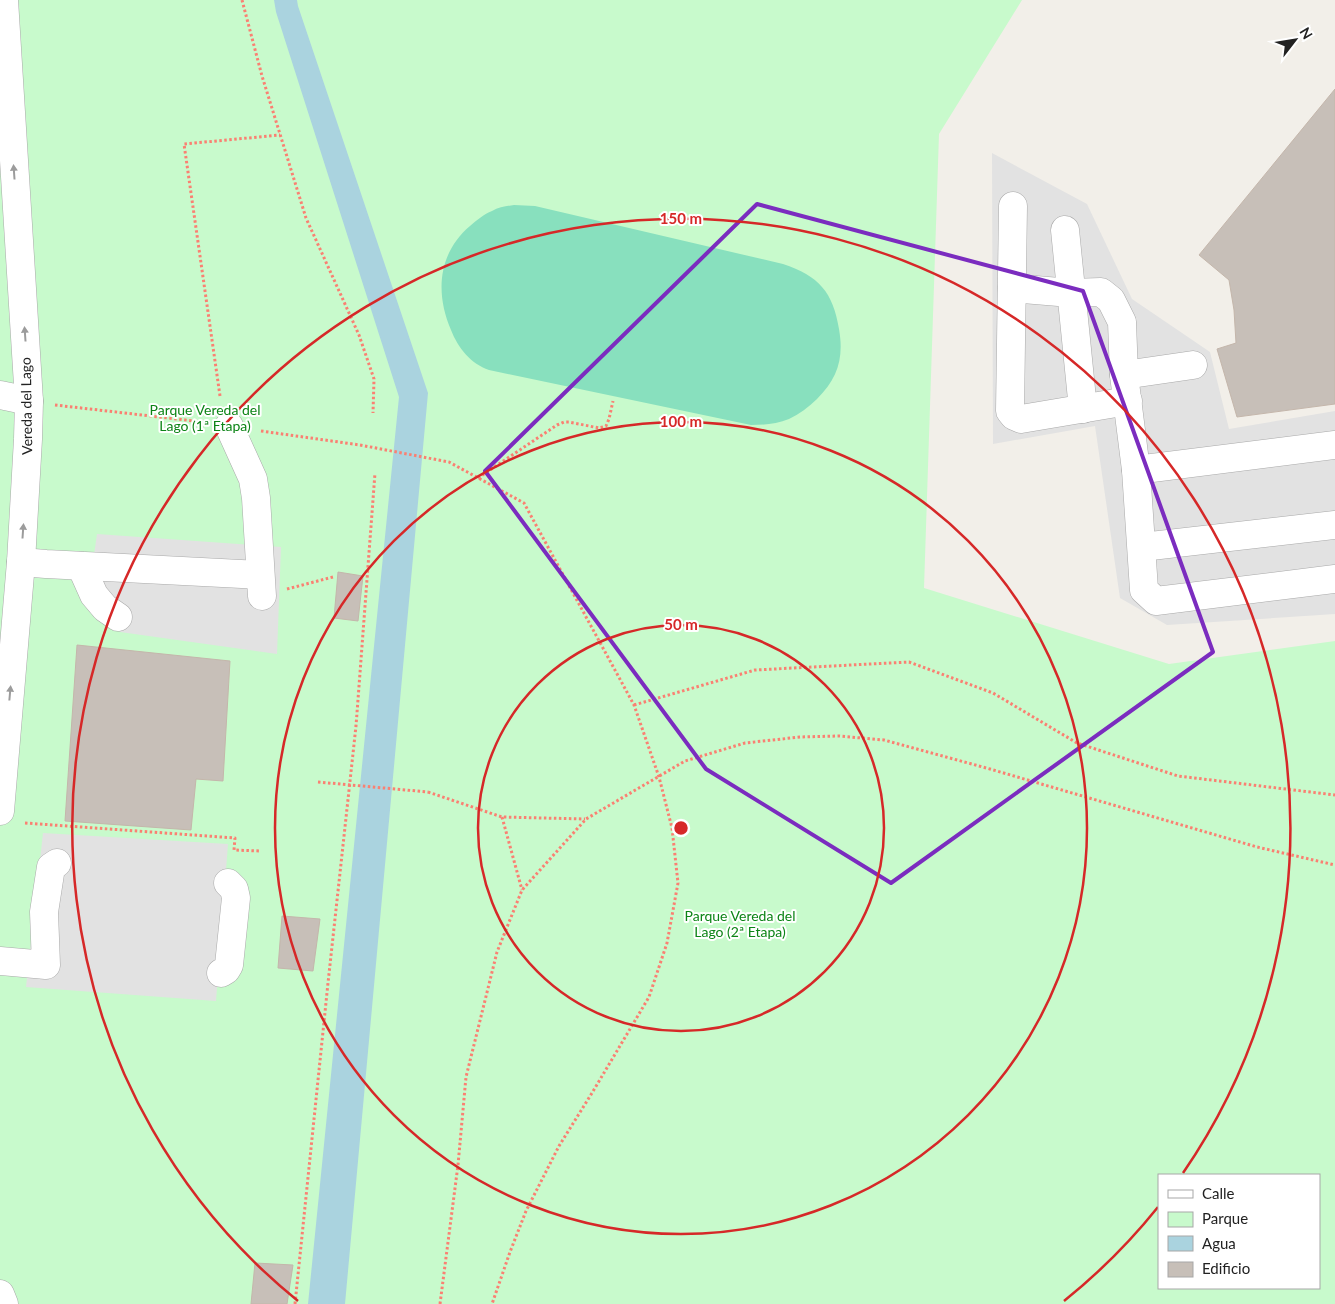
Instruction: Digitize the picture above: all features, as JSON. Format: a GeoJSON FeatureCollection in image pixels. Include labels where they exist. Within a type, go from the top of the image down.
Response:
{"type":"FeatureCollection","features":[{"type":"Feature","properties":{"kind":"street","name":"Vereda del Lago"},"geometry":{"type":"LineString","coordinates":[[4,0],[29,401],[11,817]]}},
{"type":"Feature","properties":{"kind":"street"},"geometry":{"type":"LineString","coordinates":[[1013,206],[1010,411],[1014,416],[1021,419],[1128,402]]}},
{"type":"Feature","properties":{"kind":"street"},"geometry":{"type":"LineString","coordinates":[[1065,230],[1082,409]]}},
{"type":"Feature","properties":{"kind":"street"},"geometry":{"type":"LineString","coordinates":[[1012,288],[1071,293],[1100,292],[1111,300],[1122,322],[1124,375],[1136,470],[1144,590],[1156,601],[1335,579]]}},
{"type":"Feature","properties":{"kind":"street"},"geometry":{"type":"LineString","coordinates":[[1124,375],[1193,365]]}},
{"type":"Feature","properties":{"kind":"street"},"geometry":{"type":"LineString","coordinates":[[0,395],[29,401]]}},
{"type":"Feature","properties":{"kind":"street"},"geometry":{"type":"LineString","coordinates":[[21,562],[81,566],[261,586],[256,498],[253,479],[229,426]]}},
{"type":"Feature","properties":{"kind":"street"},"geometry":{"type":"LineString","coordinates":[[1136,470],[1335,445]]}},
{"type":"Feature","properties":{"kind":"street"},"geometry":{"type":"LineString","coordinates":[[1142,547],[1335,526]]}},
{"type":"Feature","properties":{"kind":"street"},"geometry":{"type":"LineString","coordinates":[[81,566],[94,595],[118,617]]}},
{"type":"Feature","properties":{"kind":"street"},"geometry":{"type":"LineString","coordinates":[[0,961],[46,964],[44,912],[52,867],[57,862]]}},
{"type":"Feature","properties":{"kind":"street"},"geometry":{"type":"LineString","coordinates":[[221,973],[226,970],[229,964],[236,898],[234,889],[228,883]]}},
{"type":"Feature","properties":{"kind":"street"},"geometry":{"type":"LineString","coordinates":[[0,1294],[4,1304]]}},
{"type":"Feature","properties":{"kind":"path"},"geometry":{"type":"LineString","coordinates":[[242,0],[262,76],[306,218],[359,335],[374,380],[373,412]]}},
{"type":"Feature","properties":{"kind":"path"},"geometry":{"type":"LineString","coordinates":[[220,396],[184,144],[280,135]]}},
{"type":"Feature","properties":{"kind":"path"},"geometry":{"type":"LineString","coordinates":[[478,478],[564,422],[599,428],[606,426],[610,419],[612,400]]}},
{"type":"Feature","properties":{"kind":"path"},"geometry":{"type":"LineString","coordinates":[[29,401],[229,426],[360,445],[449,462],[524,504],[634,704],[659,777],[672,828],[678,883],[667,943],[649,997],[559,1146],[526,1211],[492,1304]]}},
{"type":"Feature","properties":{"kind":"path"},"geometry":{"type":"LineString","coordinates":[[295,1304],[356,726],[375,473]]}},
{"type":"Feature","properties":{"kind":"path"},"geometry":{"type":"LineString","coordinates":[[261,586],[332,576]]}},
{"type":"Feature","properties":{"kind":"path"},"geometry":{"type":"LineString","coordinates":[[634,704],[755,670],[909,662],[993,694],[1077,743],[1178,776],[1335,796]]}},
{"type":"Feature","properties":{"kind":"path"},"geometry":{"type":"LineString","coordinates":[[440,1304],[458,1165],[466,1077],[497,952],[522,890],[586,819],[685,760],[745,743],[800,737],[839,736],[884,740],[1258,847],[1335,865]]}},
{"type":"Feature","properties":{"kind":"path"},"geometry":{"type":"LineString","coordinates":[[318,782],[428,792],[502,818],[586,819]]}},
{"type":"Feature","properties":{"kind":"path"},"geometry":{"type":"LineString","coordinates":[[11,817],[235,838],[234,850],[260,851]]}},
{"type":"Feature","properties":{"kind":"path"},"geometry":{"type":"LineString","coordinates":[[502,818],[522,890]]}},
{"type":"Feature","properties":{"kind":"highlighted area"},"geometry":{"type":"Polygon","coordinates":[[[757,204],[1083,291],[1213,652],[891,883],[706,769],[485,471],[757,204]]]}},
{"type":"Feature","properties":{"kind":"green space","name":"Parque Vereda del Lago (2ª Etapa)"},"geometry":{"type":"Polygon","coordinates":[[[0,0],[1022,0],[939,134],[924,588],[1169,664],[1335,641],[1335,1304],[0,1304],[0,0]]]}},
{"type":"Feature","properties":{"kind":"green space"},"geometry":{"type":"Polygon","coordinates":[[[514,205],[535,206],[783,264],[806,274],[822,287],[833,305],[839,329],[841,349],[835,375],[817,399],[796,415],[775,423],[751,425],[489,370],[476,364],[457,343],[451,330],[443,302],[442,274],[451,248],[470,226],[489,212],[514,205]]]}},
{"type":"Feature","properties":{"kind":"shaded area"},"geometry":{"type":"Polygon","coordinates":[[[992,153],[1087,204],[1132,299],[1210,352],[1229,429],[1335,411],[1335,614],[1167,625],[1120,598],[1095,426],[993,444],[992,153]]]}},
{"type":"Feature","properties":{"kind":"shaded area"},"geometry":{"type":"Polygon","coordinates":[[[97,534],[281,547],[277,654],[120,632],[88,597],[97,534]]]}},
{"type":"Feature","properties":{"kind":"shaded area"},"geometry":{"type":"Polygon","coordinates":[[[43,833],[228,844],[216,1001],[26,987],[43,833]]]}},
{"type":"Feature","properties":{"kind":"water"},"geometry":{"type":"Polygon","coordinates":[[[274,0],[297,0],[428,393],[345,1304],[308,1304],[399,397],[276,12],[274,0]]]}},
{"type":"Feature","properties":{"kind":"building"},"geometry":{"type":"Polygon","coordinates":[[[1335,89],[1335,404],[1237,417],[1217,349],[1236,343],[1234,310],[1229,280],[1199,255],[1335,89]]]}},
{"type":"Feature","properties":{"kind":"building"},"geometry":{"type":"Polygon","coordinates":[[[338,572],[363,576],[358,621],[334,618],[338,572]]]}},
{"type":"Feature","properties":{"kind":"building"},"geometry":{"type":"Polygon","coordinates":[[[77,645],[230,661],[223,781],[196,779],[191,830],[65,821],[77,645]]]}},
{"type":"Feature","properties":{"kind":"building"},"geometry":{"type":"Polygon","coordinates":[[[282,916],[320,919],[313,971],[278,968],[282,916]]]}},
{"type":"Feature","properties":{"kind":"building"},"geometry":{"type":"Polygon","coordinates":[[[255,1263],[293,1265],[287,1304],[251,1304],[255,1263]]]}},
{"type":"Feature","properties":{"kind":"park label","name":"Parque Vereda del Lago (1ª Etapa)"},"geometry":{"type":"Point","coordinates":[205,418]}}]}
